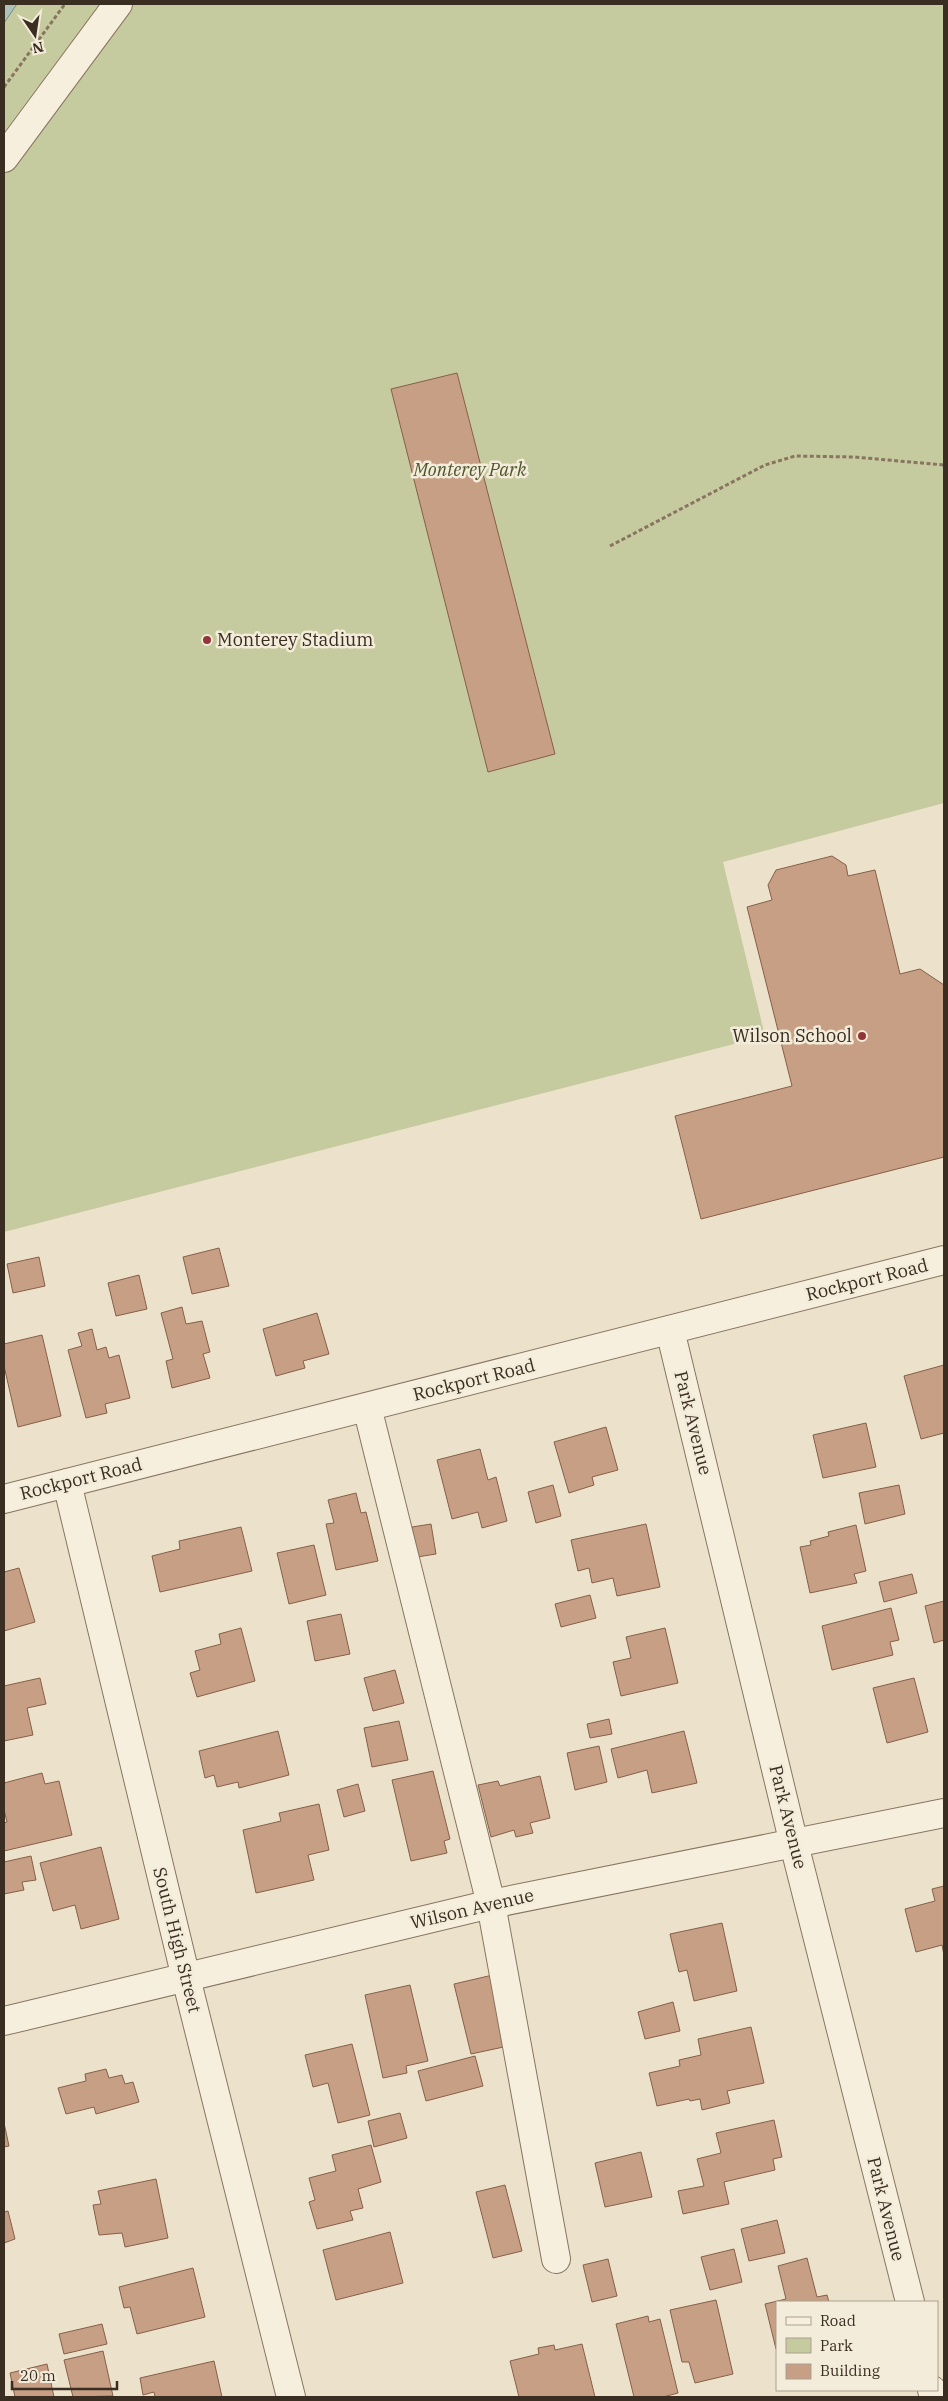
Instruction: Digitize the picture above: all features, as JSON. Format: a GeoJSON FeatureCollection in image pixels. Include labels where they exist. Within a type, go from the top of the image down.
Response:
{"type":"FeatureCollection","features":[{"type":"Feature","properties":{"kind":"street"},"geometry":{"type":"LineString","coordinates":[[4,158],[118,4]]}},
{"type":"Feature","properties":{"kind":"street","name":"Rockport Road"},"geometry":{"type":"LineString","coordinates":[[4,1499],[944,1260]]}},
{"type":"Feature","properties":{"kind":"street","name":"Park Avenue"},"geometry":{"type":"LineString","coordinates":[[670,1330],[794,1844],[910,2301]]}},
{"type":"Feature","properties":{"kind":"street"},"geometry":{"type":"LineString","coordinates":[[367,1407],[490,1904],[556,2259]]}},
{"type":"Feature","properties":{"kind":"street","name":"South High Street"},"geometry":{"type":"LineString","coordinates":[[67,1483],[186,1978],[291,2397]]}},
{"type":"Feature","properties":{"kind":"street","name":"Wilson Avenue"},"geometry":{"type":"LineString","coordinates":[[4,2021],[490,1904],[944,1813]]}},
{"type":"Feature","properties":{"kind":"path"},"geometry":{"type":"LineString","coordinates":[[4,87],[65,4]]}},
{"type":"Feature","properties":{"kind":"path"},"geometry":{"type":"LineString","coordinates":[[610,546],[765,465],[795,456],[854,456],[944,465]]}},
{"type":"Feature","properties":{"kind":"green space","name":"Monterey Park"},"geometry":{"type":"Polygon","coordinates":[[[17,4],[944,4],[944,803],[723,862],[765,1036],[4,1232],[4,23],[17,4]]]}},
{"type":"Feature","properties":{"kind":"water"},"geometry":{"type":"Polygon","coordinates":[[[4,4],[17,4],[4,23],[4,4]]]}},
{"type":"Feature","properties":{"kind":"building"},"geometry":{"type":"Polygon","coordinates":[[[457,373],[555,754],[488,772],[391,389],[457,373]]]}},
{"type":"Feature","properties":{"kind":"building","name":"Wilson School"},"geometry":{"type":"Polygon","coordinates":[[[832,856],[846,865],[848,876],[875,870],[900,974],[920,969],[944,985],[944,1157],[701,1219],[675,1116],[792,1086],[747,907],[772,900],[768,885],[776,870],[832,856]]]}},
{"type":"Feature","properties":{"kind":"building"},"geometry":{"type":"Polygon","coordinates":[[[219,1248],[229,1286],[192,1294],[183,1257],[219,1248]]]}},
{"type":"Feature","properties":{"kind":"building"},"geometry":{"type":"Polygon","coordinates":[[[39,1257],[45,1286],[13,1293],[7,1264],[39,1257]]]}},
{"type":"Feature","properties":{"kind":"building"},"geometry":{"type":"Polygon","coordinates":[[[139,1275],[147,1309],[116,1316],[108,1283],[139,1275]]]}},
{"type":"Feature","properties":{"kind":"building"},"geometry":{"type":"Polygon","coordinates":[[[182,1307],[186,1324],[202,1321],[210,1352],[203,1354],[210,1378],[172,1388],[166,1361],[173,1359],[161,1313],[182,1307]]]}},
{"type":"Feature","properties":{"kind":"building"},"geometry":{"type":"Polygon","coordinates":[[[317,1313],[329,1354],[303,1361],[305,1368],[276,1376],[263,1329],[317,1313]]]}},
{"type":"Feature","properties":{"kind":"building"},"geometry":{"type":"Polygon","coordinates":[[[92,1329],[97,1350],[106,1347],[109,1358],[119,1355],[130,1398],[105,1404],[107,1413],[86,1418],[68,1350],[82,1346],[78,1333],[92,1329]]]}},
{"type":"Feature","properties":{"kind":"building"},"geometry":{"type":"Polygon","coordinates":[[[42,1335],[61,1416],[18,1427],[4,1366],[4,1344],[42,1335]]]}},
{"type":"Feature","properties":{"kind":"building"},"geometry":{"type":"Polygon","coordinates":[[[944,1365],[944,1433],[921,1439],[904,1376],[944,1365]]]}},
{"type":"Feature","properties":{"kind":"building"},"geometry":{"type":"Polygon","coordinates":[[[866,1423],[876,1467],[823,1478],[813,1435],[866,1423]]]}},
{"type":"Feature","properties":{"kind":"building"},"geometry":{"type":"Polygon","coordinates":[[[606,1427],[618,1470],[592,1477],[594,1485],[569,1493],[554,1442],[606,1427]]]}},
{"type":"Feature","properties":{"kind":"building"},"geometry":{"type":"Polygon","coordinates":[[[480,1449],[488,1480],[496,1477],[507,1521],[482,1528],[478,1512],[452,1519],[437,1460],[480,1449]]]}},
{"type":"Feature","properties":{"kind":"building"},"geometry":{"type":"Polygon","coordinates":[[[553,1485],[561,1516],[536,1523],[528,1492],[553,1485]]]}},
{"type":"Feature","properties":{"kind":"building"},"geometry":{"type":"Polygon","coordinates":[[[899,1485],[905,1514],[865,1524],[859,1493],[899,1485]]]}},
{"type":"Feature","properties":{"kind":"building"},"geometry":{"type":"Polygon","coordinates":[[[356,1493],[361,1513],[366,1512],[378,1561],[336,1570],[326,1524],[334,1523],[328,1500],[356,1493]]]}},
{"type":"Feature","properties":{"kind":"building"},"geometry":{"type":"Polygon","coordinates":[[[431,1524],[436,1554],[417,1557],[412,1527],[431,1524]]]}},
{"type":"Feature","properties":{"kind":"building"},"geometry":{"type":"Polygon","coordinates":[[[646,1524],[660,1587],[617,1596],[613,1578],[592,1583],[589,1568],[578,1571],[571,1540],[646,1524]]]}},
{"type":"Feature","properties":{"kind":"building"},"geometry":{"type":"Polygon","coordinates":[[[856,1525],[866,1571],[854,1574],[857,1583],[810,1593],[800,1547],[811,1545],[810,1541],[829,1536],[828,1532],[856,1525]]]}},
{"type":"Feature","properties":{"kind":"building"},"geometry":{"type":"Polygon","coordinates":[[[241,1527],[252,1571],[160,1592],[152,1556],[180,1549],[179,1541],[241,1527]]]}},
{"type":"Feature","properties":{"kind":"building"},"geometry":{"type":"Polygon","coordinates":[[[314,1545],[326,1595],[289,1604],[277,1553],[314,1545]]]}},
{"type":"Feature","properties":{"kind":"building"},"geometry":{"type":"Polygon","coordinates":[[[19,1568],[35,1622],[4,1631],[4,1572],[19,1568]]]}},
{"type":"Feature","properties":{"kind":"building"},"geometry":{"type":"Polygon","coordinates":[[[912,1574],[917,1593],[884,1602],[879,1582],[912,1574]]]}},
{"type":"Feature","properties":{"kind":"building"},"geometry":{"type":"Polygon","coordinates":[[[590,1595],[596,1618],[561,1627],[555,1604],[590,1595]]]}},
{"type":"Feature","properties":{"kind":"building"},"geometry":{"type":"Polygon","coordinates":[[[944,1601],[944,1640],[934,1643],[925,1606],[944,1601]]]}},
{"type":"Feature","properties":{"kind":"building"},"geometry":{"type":"Polygon","coordinates":[[[891,1608],[899,1640],[890,1642],[893,1655],[832,1670],[822,1626],[891,1608]]]}},
{"type":"Feature","properties":{"kind":"building"},"geometry":{"type":"Polygon","coordinates":[[[341,1614],[350,1654],[315,1661],[307,1621],[341,1614]]]}},
{"type":"Feature","properties":{"kind":"building"},"geometry":{"type":"Polygon","coordinates":[[[241,1628],[255,1681],[197,1697],[190,1673],[200,1670],[195,1651],[221,1644],[219,1634],[241,1628]]]}},
{"type":"Feature","properties":{"kind":"building"},"geometry":{"type":"Polygon","coordinates":[[[665,1628],[678,1683],[621,1696],[613,1662],[631,1658],[626,1637],[665,1628]]]}},
{"type":"Feature","properties":{"kind":"building"},"geometry":{"type":"Polygon","coordinates":[[[395,1670],[404,1703],[373,1711],[364,1678],[395,1670]]]}},
{"type":"Feature","properties":{"kind":"building"},"geometry":{"type":"Polygon","coordinates":[[[40,1678],[46,1704],[27,1708],[33,1735],[4,1741],[4,1686],[40,1678]]]}},
{"type":"Feature","properties":{"kind":"building"},"geometry":{"type":"Polygon","coordinates":[[[914,1678],[928,1732],[887,1743],[873,1688],[914,1678]]]}},
{"type":"Feature","properties":{"kind":"building"},"geometry":{"type":"Polygon","coordinates":[[[609,1719],[612,1734],[590,1738],[587,1724],[609,1719]]]}},
{"type":"Feature","properties":{"kind":"building"},"geometry":{"type":"Polygon","coordinates":[[[399,1721],[408,1760],[372,1767],[364,1728],[399,1721]]]}},
{"type":"Feature","properties":{"kind":"building"},"geometry":{"type":"Polygon","coordinates":[[[278,1731],[289,1775],[239,1788],[238,1782],[217,1787],[214,1775],[205,1778],[199,1751],[278,1731]]]}},
{"type":"Feature","properties":{"kind":"building"},"geometry":{"type":"Polygon","coordinates":[[[684,1731],[697,1783],[652,1793],[647,1770],[618,1778],[611,1749],[684,1731]]]}},
{"type":"Feature","properties":{"kind":"building"},"geometry":{"type":"Polygon","coordinates":[[[599,1746],[607,1782],[575,1790],[567,1753],[599,1746]]]}},
{"type":"Feature","properties":{"kind":"building"},"geometry":{"type":"Polygon","coordinates":[[[433,1771],[450,1839],[444,1841],[447,1853],[411,1861],[392,1780],[433,1771]]]}},
{"type":"Feature","properties":{"kind":"building"},"geometry":{"type":"Polygon","coordinates":[[[42,1773],[45,1784],[59,1781],[72,1835],[4,1851],[4,1823],[7,1822],[4,1810],[4,1783],[42,1773]]]}},
{"type":"Feature","properties":{"kind":"building"},"geometry":{"type":"Polygon","coordinates":[[[540,1776],[550,1818],[530,1823],[533,1833],[516,1837],[514,1830],[491,1837],[478,1785],[498,1781],[500,1786],[540,1776]]]}},
{"type":"Feature","properties":{"kind":"building"},"geometry":{"type":"Polygon","coordinates":[[[358,1784],[365,1811],[344,1817],[337,1790],[358,1784]]]}},
{"type":"Feature","properties":{"kind":"building"},"geometry":{"type":"Polygon","coordinates":[[[319,1804],[329,1850],[308,1855],[314,1880],[256,1893],[243,1830],[281,1821],[279,1813],[319,1804]]]}},
{"type":"Feature","properties":{"kind":"building"},"geometry":{"type":"Polygon","coordinates":[[[101,1847],[119,1919],[81,1929],[75,1905],[53,1911],[40,1863],[101,1847]]]}},
{"type":"Feature","properties":{"kind":"building"},"geometry":{"type":"Polygon","coordinates":[[[31,1856],[36,1880],[22,1882],[24,1890],[4,1894],[4,1862],[31,1856]]]}},
{"type":"Feature","properties":{"kind":"building"},"geometry":{"type":"Polygon","coordinates":[[[944,1886],[944,1955],[942,1945],[916,1952],[905,1909],[935,1901],[932,1889],[944,1886]]]}},
{"type":"Feature","properties":{"kind":"building"},"geometry":{"type":"Polygon","coordinates":[[[722,1923],[737,1991],[694,2001],[687,1970],[679,1972],[670,1934],[722,1923]]]}},
{"type":"Feature","properties":{"kind":"building"},"geometry":{"type":"Polygon","coordinates":[[[497,1974],[513,2045],[471,2054],[454,1984],[497,1974]]]}},
{"type":"Feature","properties":{"kind":"building"},"geometry":{"type":"Polygon","coordinates":[[[410,1985],[428,2061],[406,2066],[407,2073],[383,2078],[365,1995],[410,1985]]]}},
{"type":"Feature","properties":{"kind":"building"},"geometry":{"type":"Polygon","coordinates":[[[673,2002],[680,2031],[645,2039],[638,2012],[673,2002]]]}},
{"type":"Feature","properties":{"kind":"building"},"geometry":{"type":"Polygon","coordinates":[[[751,2027],[764,2083],[727,2091],[730,2103],[702,2110],[700,2099],[690,2101],[689,2099],[657,2106],[649,2073],[680,2066],[679,2060],[701,2055],[698,2039],[751,2027]]]}},
{"type":"Feature","properties":{"kind":"building"},"geometry":{"type":"Polygon","coordinates":[[[352,2044],[370,2115],[338,2123],[328,2083],[313,2087],[305,2055],[352,2044]]]}},
{"type":"Feature","properties":{"kind":"building"},"geometry":{"type":"Polygon","coordinates":[[[475,2056],[483,2086],[426,2101],[418,2071],[475,2056]]]}},
{"type":"Feature","properties":{"kind":"building"},"geometry":{"type":"Polygon","coordinates":[[[106,2069],[109,2078],[122,2075],[125,2084],[133,2082],[139,2102],[96,2114],[94,2107],[66,2114],[58,2088],[86,2081],[85,2074],[106,2069]]]}},
{"type":"Feature","properties":{"kind":"building"},"geometry":{"type":"Polygon","coordinates":[[[400,2113],[407,2138],[374,2147],[368,2121],[400,2113]]]}},
{"type":"Feature","properties":{"kind":"building"},"geometry":{"type":"Polygon","coordinates":[[[774,2120],[782,2157],[773,2159],[775,2170],[724,2182],[729,2204],[683,2214],[678,2191],[704,2186],[697,2159],[721,2153],[716,2133],[774,2120]]]}},
{"type":"Feature","properties":{"kind":"building"},"geometry":{"type":"Polygon","coordinates":[[[4,2123],[9,2146],[4,2147],[4,2123]]]}},
{"type":"Feature","properties":{"kind":"building"},"geometry":{"type":"Polygon","coordinates":[[[371,2145],[381,2182],[358,2189],[363,2208],[350,2211],[353,2220],[317,2229],[309,2202],[315,2200],[309,2178],[336,2171],[332,2155],[371,2145]]]}},
{"type":"Feature","properties":{"kind":"building"},"geometry":{"type":"Polygon","coordinates":[[[641,2152],[652,2197],[605,2207],[595,2163],[641,2152]]]}},
{"type":"Feature","properties":{"kind":"building"},"geometry":{"type":"Polygon","coordinates":[[[156,2179],[168,2238],[125,2247],[122,2233],[99,2235],[93,2205],[101,2204],[98,2191],[156,2179]]]}},
{"type":"Feature","properties":{"kind":"building"},"geometry":{"type":"Polygon","coordinates":[[[505,2185],[522,2251],[493,2258],[476,2192],[505,2185]]]}},
{"type":"Feature","properties":{"kind":"building"},"geometry":{"type":"Polygon","coordinates":[[[8,2211],[15,2239],[4,2243],[4,2212],[8,2211]]]}},
{"type":"Feature","properties":{"kind":"building"},"geometry":{"type":"Polygon","coordinates":[[[777,2220],[785,2253],[749,2261],[741,2229],[777,2220]]]}},
{"type":"Feature","properties":{"kind":"building"},"geometry":{"type":"Polygon","coordinates":[[[390,2232],[403,2283],[336,2300],[323,2250],[390,2232]]]}},
{"type":"Feature","properties":{"kind":"building"},"geometry":{"type":"Polygon","coordinates":[[[734,2249],[742,2282],[710,2290],[701,2257],[734,2249]]]}},
{"type":"Feature","properties":{"kind":"building"},"geometry":{"type":"Polygon","coordinates":[[[807,2258],[817,2297],[827,2295],[829,2301],[778,2301],[786,2299],[778,2266],[807,2258]]]}},
{"type":"Feature","properties":{"kind":"building"},"geometry":{"type":"Polygon","coordinates":[[[608,2259],[617,2296],[592,2302],[583,2265],[608,2259]]]}},
{"type":"Feature","properties":{"kind":"building"},"geometry":{"type":"Polygon","coordinates":[[[193,2268],[205,2317],[137,2334],[130,2307],[124,2308],[119,2287],[193,2268]]]}},
{"type":"Feature","properties":{"kind":"building"},"geometry":{"type":"Polygon","coordinates":[[[716,2300],[733,2374],[695,2383],[689,2362],[682,2362],[670,2310],[716,2300]]]}},
{"type":"Feature","properties":{"kind":"building"},"geometry":{"type":"Polygon","coordinates":[[[776,2301],[776,2349],[765,2304],[776,2301]]]}},
{"type":"Feature","properties":{"kind":"building"},"geometry":{"type":"Polygon","coordinates":[[[648,2316],[649,2322],[660,2319],[678,2393],[663,2397],[634,2397],[616,2324],[648,2316]]]}},
{"type":"Feature","properties":{"kind":"building"},"geometry":{"type":"Polygon","coordinates":[[[102,2324],[107,2344],[64,2354],[59,2334],[102,2324]]]}},
{"type":"Feature","properties":{"kind":"building"},"geometry":{"type":"Polygon","coordinates":[[[582,2344],[595,2397],[519,2397],[510,2361],[539,2354],[538,2348],[554,2345],[555,2350],[582,2344]]]}},
{"type":"Feature","properties":{"kind":"building"},"geometry":{"type":"Polygon","coordinates":[[[103,2351],[113,2396],[73,2397],[64,2360],[103,2351]]]}},
{"type":"Feature","properties":{"kind":"building"},"geometry":{"type":"Polygon","coordinates":[[[214,2361],[222,2397],[155,2397],[154,2392],[143,2395],[140,2378],[214,2361]]]}},
{"type":"Feature","properties":{"kind":"building"},"geometry":{"type":"Polygon","coordinates":[[[47,2364],[54,2397],[15,2397],[10,2373],[47,2364]]]}},
{"type":"Feature","properties":{"kind":"place","name":"Monterey Stadium"},"geometry":{"type":"Point","coordinates":[207,640]}},
{"type":"Feature","properties":{"kind":"place","name":"Wilson School"},"geometry":{"type":"Point","coordinates":[862,1036]}}]}
